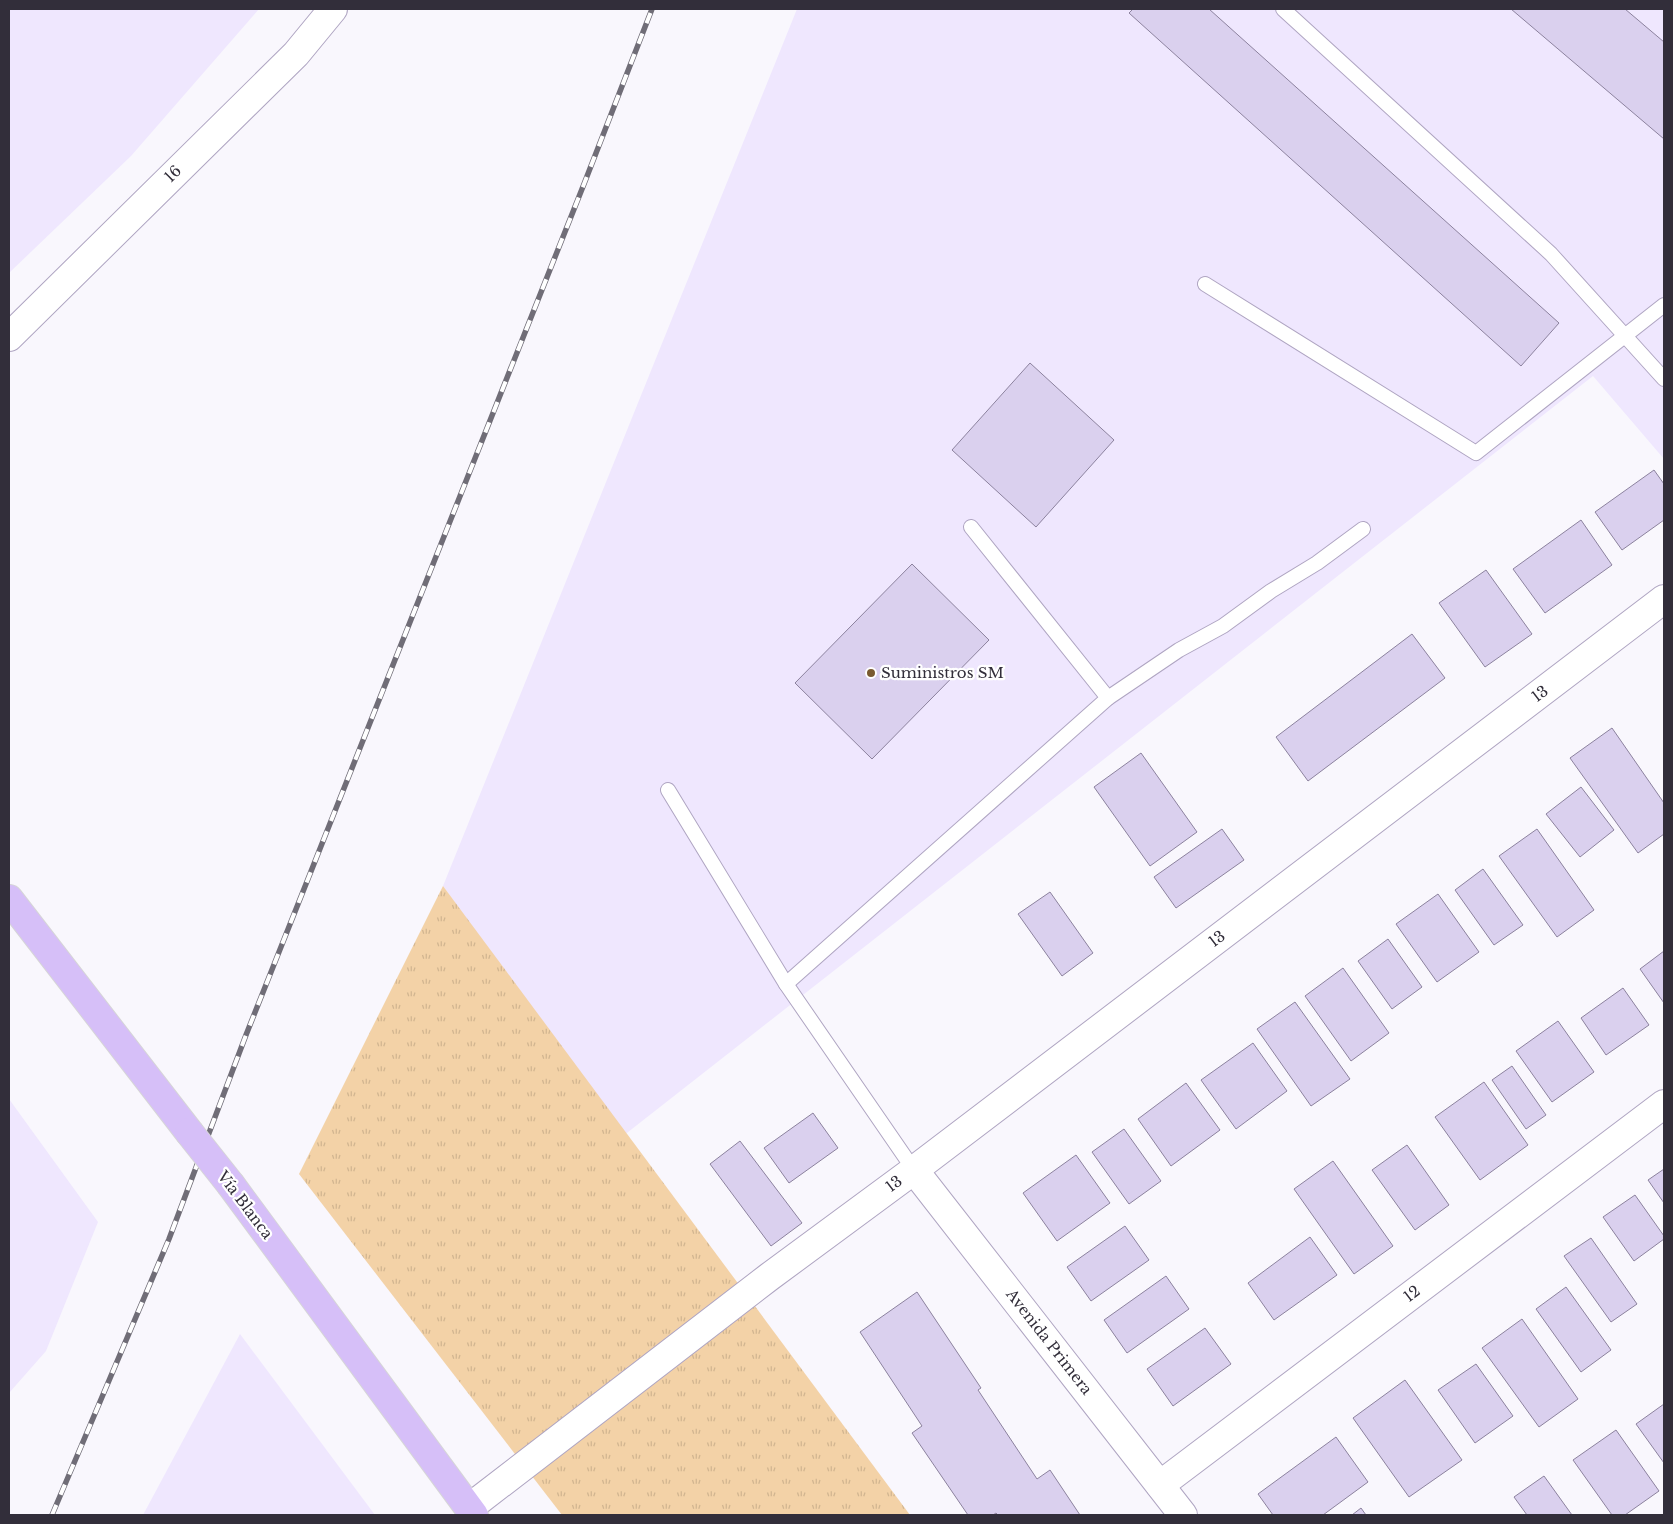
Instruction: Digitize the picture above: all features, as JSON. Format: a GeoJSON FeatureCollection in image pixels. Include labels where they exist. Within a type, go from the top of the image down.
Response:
{"type":"FeatureCollection","features":[{"type":"Feature","properties":{"kind":"main road","name":"Vía Blanca"},"geometry":{"type":"LineString","coordinates":[[9,899],[231,1185],[471,1512]]}},
{"type":"Feature","properties":{"kind":"street","name":"16"},"geometry":{"type":"LineString","coordinates":[[9,337],[296,54],[333,9]]}},
{"type":"Feature","properties":{"kind":"street","name":"13"},"geometry":{"type":"LineString","coordinates":[[471,1512],[769,1278],[914,1170],[1664,599]]}},
{"type":"Feature","properties":{"kind":"street","name":"12"},"geometry":{"type":"LineString","coordinates":[[1160,1484],[1664,1104]]}},
{"type":"Feature","properties":{"kind":"street","name":"Avenida Primera"},"geometry":{"type":"LineString","coordinates":[[914,1170],[1184,1515]]}},
{"type":"Feature","properties":{"kind":"lane"},"geometry":{"type":"LineString","coordinates":[[1283,9],[1551,254],[1664,380]]}},
{"type":"Feature","properties":{"kind":"lane"},"geometry":{"type":"LineString","coordinates":[[1205,284],[1476,453],[1664,305]]}},
{"type":"Feature","properties":{"kind":"lane"},"geometry":{"type":"LineString","coordinates":[[971,527],[1108,698]]}},
{"type":"Feature","properties":{"kind":"lane"},"geometry":{"type":"LineString","coordinates":[[786,984],[1108,698],[1180,650],[1223,626],[1271,591],[1317,564],[1363,529]]}},
{"type":"Feature","properties":{"kind":"lane"},"geometry":{"type":"LineString","coordinates":[[668,790],[786,984],[914,1170]]}},
{"type":"Feature","properties":{"kind":"shaded area"},"geometry":{"type":"Polygon","coordinates":[[[9,9],[259,9],[131,156],[9,273],[9,9]]]}},
{"type":"Feature","properties":{"kind":"shaded area","name":"Suministros SM"},"geometry":{"type":"Polygon","coordinates":[[[797,9],[1664,9],[1664,459],[1593,376],[623,1136],[443,886],[797,9]]]}},
{"type":"Feature","properties":{"kind":"shaded area"},"geometry":{"type":"Polygon","coordinates":[[[9,1099],[98,1222],[46,1351],[9,1393],[9,1099]]]}},
{"type":"Feature","properties":{"kind":"shaded area"},"geometry":{"type":"Polygon","coordinates":[[[240,1334],[375,1515],[143,1515],[240,1334]]]}},
{"type":"Feature","properties":{"kind":"green space"},"geometry":{"type":"Polygon","coordinates":[[[443,886],[910,1515],[562,1515],[299,1174],[443,886]]]}},
{"type":"Feature","properties":{"kind":"building"},"geometry":{"type":"Polygon","coordinates":[[[1133,9],[1209,9],[1559,323],[1521,366],[1129,13],[1133,9]]]}},
{"type":"Feature","properties":{"kind":"building"},"geometry":{"type":"Polygon","coordinates":[[[1511,9],[1625,9],[1664,42],[1664,139],[1511,9]]]}},
{"type":"Feature","properties":{"kind":"building"},"geometry":{"type":"Polygon","coordinates":[[[1030,363],[1114,440],[1036,527],[952,450],[1030,363]]]}},
{"type":"Feature","properties":{"kind":"building"},"geometry":{"type":"Polygon","coordinates":[[[1654,470],[1664,484],[1664,520],[1622,550],[1595,512],[1654,470]]]}},
{"type":"Feature","properties":{"kind":"building"},"geometry":{"type":"Polygon","coordinates":[[[1581,520],[1612,565],[1545,613],[1513,569],[1581,520]]]}},
{"type":"Feature","properties":{"kind":"building"},"geometry":{"type":"Polygon","coordinates":[[[912,564],[989,640],[872,759],[795,683],[912,564]]]}},
{"type":"Feature","properties":{"kind":"building"},"geometry":{"type":"Polygon","coordinates":[[[1486,570],[1532,634],[1485,667],[1439,603],[1486,570]]]}},
{"type":"Feature","properties":{"kind":"building"},"geometry":{"type":"Polygon","coordinates":[[[1412,634],[1445,678],[1308,781],[1276,737],[1412,634]]]}},
{"type":"Feature","properties":{"kind":"building"},"geometry":{"type":"Polygon","coordinates":[[[1612,728],[1664,803],[1664,834],[1638,853],[1570,758],[1612,728]]]}},
{"type":"Feature","properties":{"kind":"building"},"geometry":{"type":"Polygon","coordinates":[[[1141,753],[1197,832],[1150,866],[1094,787],[1141,753]]]}},
{"type":"Feature","properties":{"kind":"building"},"geometry":{"type":"Polygon","coordinates":[[[1581,787],[1614,830],[1580,857],[1546,814],[1581,787]]]}},
{"type":"Feature","properties":{"kind":"building"},"geometry":{"type":"Polygon","coordinates":[[[1222,829],[1244,860],[1176,908],[1154,877],[1222,829]]]}},
{"type":"Feature","properties":{"kind":"building"},"geometry":{"type":"Polygon","coordinates":[[[1537,829],[1594,910],[1557,937],[1499,856],[1537,829]]]}},
{"type":"Feature","properties":{"kind":"building"},"geometry":{"type":"Polygon","coordinates":[[[1483,869],[1523,925],[1494,945],[1455,890],[1483,869]]]}},
{"type":"Feature","properties":{"kind":"building"},"geometry":{"type":"Polygon","coordinates":[[[1050,892],[1093,953],[1062,976],[1018,914],[1050,892]]]}},
{"type":"Feature","properties":{"kind":"building"},"geometry":{"type":"Polygon","coordinates":[[[1438,894],[1479,952],[1437,982],[1396,924],[1438,894]]]}},
{"type":"Feature","properties":{"kind":"building"},"geometry":{"type":"Polygon","coordinates":[[[1388,939],[1422,987],[1392,1009],[1358,961],[1388,939]]]}},
{"type":"Feature","properties":{"kind":"building"},"geometry":{"type":"Polygon","coordinates":[[[1664,951],[1664,1003],[1640,969],[1664,951]]]}},
{"type":"Feature","properties":{"kind":"building"},"geometry":{"type":"Polygon","coordinates":[[[1343,968],[1389,1033],[1351,1061],[1305,996],[1343,968]]]}},
{"type":"Feature","properties":{"kind":"building"},"geometry":{"type":"Polygon","coordinates":[[[1623,988],[1649,1025],[1606,1055],[1581,1018],[1623,988]]]}},
{"type":"Feature","properties":{"kind":"building"},"geometry":{"type":"Polygon","coordinates":[[[1295,1002],[1350,1079],[1311,1106],[1257,1029],[1295,1002]]]}},
{"type":"Feature","properties":{"kind":"building"},"geometry":{"type":"Polygon","coordinates":[[[1558,1021],[1594,1072],[1552,1102],[1516,1051],[1558,1021]]]}},
{"type":"Feature","properties":{"kind":"building"},"geometry":{"type":"Polygon","coordinates":[[[1253,1043],[1287,1091],[1236,1129],[1201,1080],[1253,1043]]]}},
{"type":"Feature","properties":{"kind":"building"},"geometry":{"type":"Polygon","coordinates":[[[1512,1066],[1546,1115],[1526,1129],[1492,1080],[1512,1066]]]}},
{"type":"Feature","properties":{"kind":"building"},"geometry":{"type":"Polygon","coordinates":[[[1484,1082],[1528,1145],[1480,1180],[1435,1117],[1484,1082]]]}},
{"type":"Feature","properties":{"kind":"building"},"geometry":{"type":"Polygon","coordinates":[[[1186,1083],[1220,1130],[1171,1166],[1138,1119],[1186,1083]]]}},
{"type":"Feature","properties":{"kind":"building"},"geometry":{"type":"Polygon","coordinates":[[[813,1113],[838,1148],[789,1183],[764,1148],[813,1113]]]}},
{"type":"Feature","properties":{"kind":"building"},"geometry":{"type":"Polygon","coordinates":[[[1124,1129],[1161,1181],[1129,1204],[1092,1152],[1124,1129]]]}},
{"type":"Feature","properties":{"kind":"building"},"geometry":{"type":"Polygon","coordinates":[[[740,1141],[802,1223],[771,1246],[710,1164],[740,1141]]]}},
{"type":"Feature","properties":{"kind":"building"},"geometry":{"type":"Polygon","coordinates":[[[1407,1145],[1449,1205],[1415,1230],[1372,1170],[1407,1145]]]}},
{"type":"Feature","properties":{"kind":"building"},"geometry":{"type":"Polygon","coordinates":[[[1076,1155],[1110,1203],[1057,1241],[1023,1193],[1076,1155]]]}},
{"type":"Feature","properties":{"kind":"building"},"geometry":{"type":"Polygon","coordinates":[[[1333,1161],[1393,1246],[1354,1274],[1294,1189],[1333,1161]]]}},
{"type":"Feature","properties":{"kind":"building"},"geometry":{"type":"Polygon","coordinates":[[[1664,1169],[1664,1203],[1648,1180],[1664,1169]]]}},
{"type":"Feature","properties":{"kind":"building"},"geometry":{"type":"Polygon","coordinates":[[[1635,1195],[1664,1236],[1664,1239],[1634,1261],[1603,1217],[1635,1195]]]}},
{"type":"Feature","properties":{"kind":"building"},"geometry":{"type":"Polygon","coordinates":[[[1125,1226],[1149,1260],[1091,1301],[1067,1267],[1125,1226]]]}},
{"type":"Feature","properties":{"kind":"building"},"geometry":{"type":"Polygon","coordinates":[[[1310,1237],[1337,1275],[1274,1320],[1248,1283],[1310,1237]]]}},
{"type":"Feature","properties":{"kind":"building"},"geometry":{"type":"Polygon","coordinates":[[[1591,1238],[1637,1304],[1611,1322],[1564,1256],[1591,1238]]]}},
{"type":"Feature","properties":{"kind":"building"},"geometry":{"type":"Polygon","coordinates":[[[1166,1276],[1189,1309],[1127,1353],[1104,1320],[1166,1276]]]}},
{"type":"Feature","properties":{"kind":"building"},"geometry":{"type":"Polygon","coordinates":[[[1566,1287],[1611,1350],[1581,1372],[1536,1309],[1566,1287]]]}},
{"type":"Feature","properties":{"kind":"building"},"geometry":{"type":"Polygon","coordinates":[[[917,1292],[981,1388],[978,1390],[1037,1479],[1050,1470],[1080,1515],[998,1515],[996,1513],[993,1515],[968,1515],[912,1433],[922,1426],[860,1332],[917,1292]]]}},
{"type":"Feature","properties":{"kind":"building"},"geometry":{"type":"Polygon","coordinates":[[[1522,1319],[1578,1399],[1539,1427],[1482,1348],[1522,1319]]]}},
{"type":"Feature","properties":{"kind":"building"},"geometry":{"type":"Polygon","coordinates":[[[1205,1328],[1231,1364],[1173,1406],[1147,1369],[1205,1328]]]}},
{"type":"Feature","properties":{"kind":"building"},"geometry":{"type":"Polygon","coordinates":[[[1476,1364],[1513,1416],[1475,1443],[1438,1390],[1476,1364]]]}},
{"type":"Feature","properties":{"kind":"building"},"geometry":{"type":"Polygon","coordinates":[[[1405,1380],[1462,1460],[1409,1497],[1353,1418],[1405,1380]]]}},
{"type":"Feature","properties":{"kind":"building"},"geometry":{"type":"Polygon","coordinates":[[[1664,1404],[1664,1463],[1636,1424],[1664,1404]]]}},
{"type":"Feature","properties":{"kind":"building"},"geometry":{"type":"Polygon","coordinates":[[[1616,1430],[1659,1491],[1625,1515],[1612,1515],[1573,1460],[1616,1430]]]}},
{"type":"Feature","properties":{"kind":"building"},"geometry":{"type":"Polygon","coordinates":[[[1336,1437],[1368,1482],[1323,1515],[1273,1515],[1258,1494],[1336,1437]]]}},
{"type":"Feature","properties":{"kind":"building"},"geometry":{"type":"Polygon","coordinates":[[[1544,1476],[1572,1515],[1527,1515],[1514,1497],[1544,1476]]]}},
{"type":"Feature","properties":{"kind":"building"},"geometry":{"type":"Polygon","coordinates":[[[1361,1508],[1366,1515],[1352,1515],[1361,1508]]]}},
{"type":"Feature","properties":{"kind":"railway"},"geometry":{"type":"LineString","coordinates":[[52,1515],[169,1239],[246,1035],[652,9]]}},
{"type":"Feature","properties":{"kind":"place","name":"Suministros SM"},"geometry":{"type":"Point","coordinates":[871,673]}}]}
